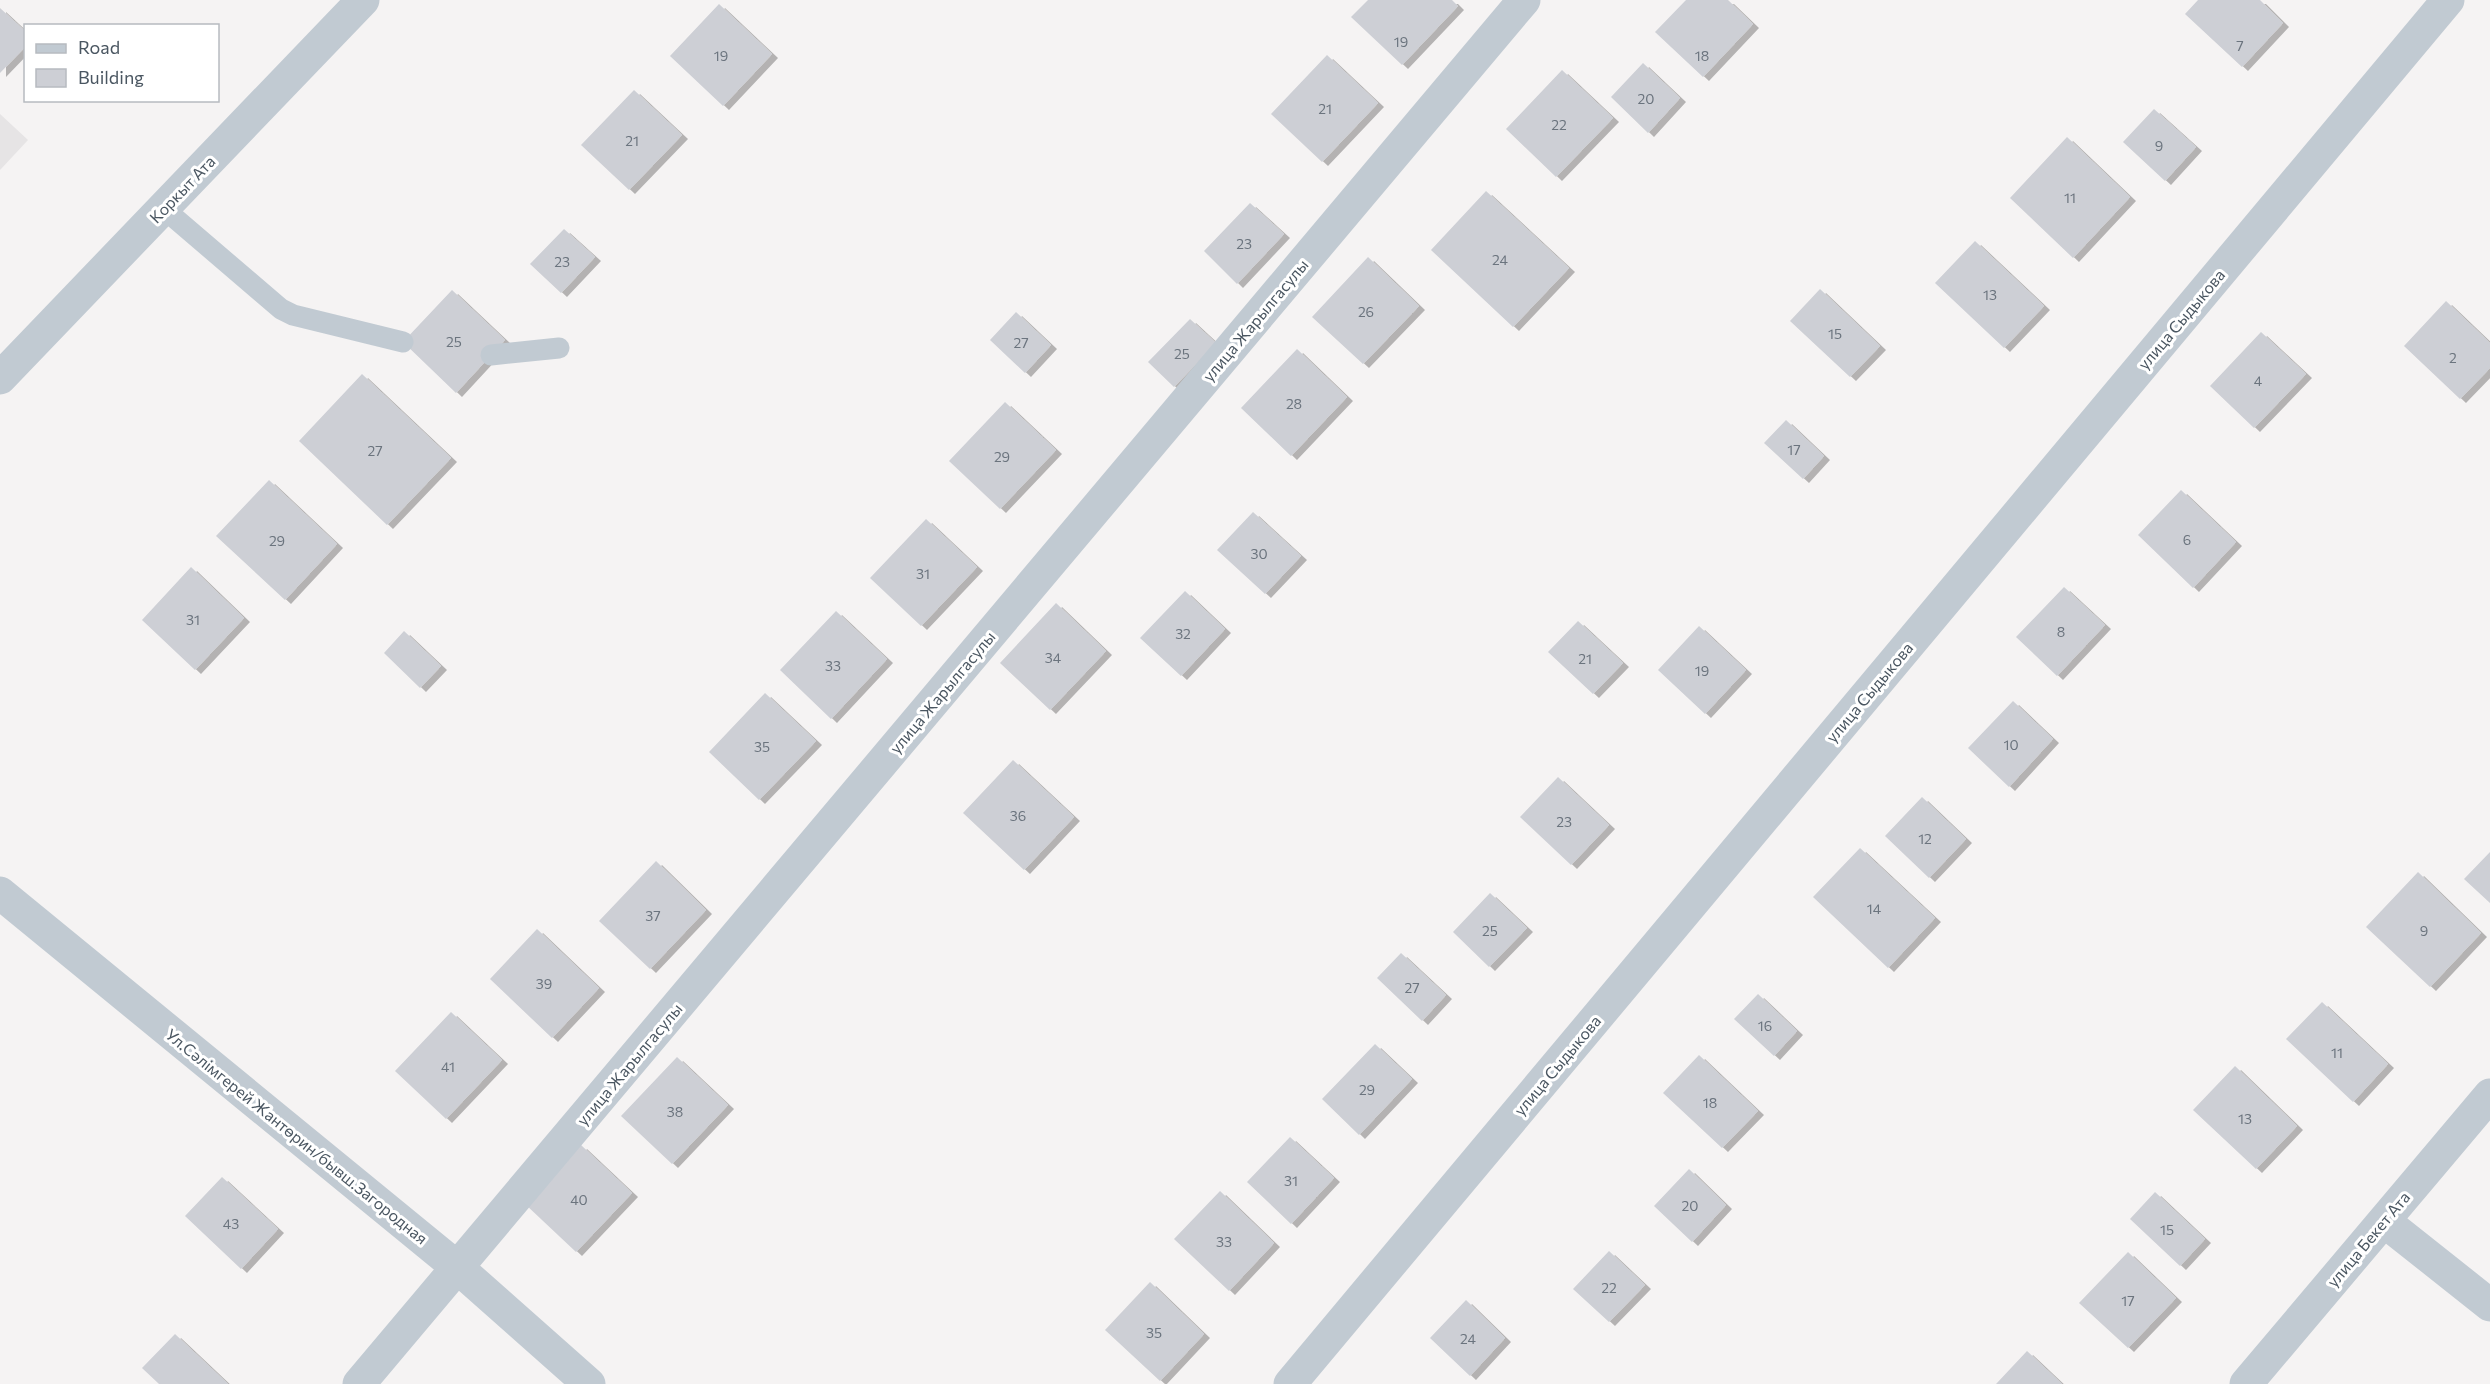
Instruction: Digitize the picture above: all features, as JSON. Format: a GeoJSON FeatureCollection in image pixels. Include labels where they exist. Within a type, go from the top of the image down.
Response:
{"type":"FeatureCollection","features":[{"type":"Feature","properties":{"kind":"street","name":"Коркыт Ата"},"geometry":{"type":"LineString","coordinates":[[0,378],[363,0]]}},
{"type":"Feature","properties":{"kind":"street","name":"улица Жарылгасулы"},"geometry":{"type":"LineString","coordinates":[[359,1384],[1524,0]]}},
{"type":"Feature","properties":{"kind":"street","name":"улица Сыдыкова"},"geometry":{"type":"LineString","coordinates":[[1290,1384],[2448,0]]}},
{"type":"Feature","properties":{"kind":"street","name":"Ул.Сәлімгерей Жантөрин/бывш.Загородная"},"geometry":{"type":"LineString","coordinates":[[0,893],[458,1268],[588,1384]]}},
{"type":"Feature","properties":{"kind":"street","name":"улица Бекет Ата"},"geometry":{"type":"LineString","coordinates":[[2246,1384],[2490,1095]]}},
{"type":"Feature","properties":{"kind":"street"},"geometry":{"type":"LineString","coordinates":[[2384,1221],[2490,1305]]}},
{"type":"Feature","properties":{"kind":"lane"},"geometry":{"type":"LineString","coordinates":[[163,208],[281,309],[293,315],[403,342]]}},
{"type":"Feature","properties":{"kind":"lane"},"geometry":{"type":"LineString","coordinates":[[491,355],[559,348]]}},
{"type":"Feature","properties":{"kind":"shaded area"},"geometry":{"type":"Polygon","coordinates":[[[0,114],[28,140],[0,170],[0,114]]]}},
{"type":"Feature","properties":{"kind":"building"},"geometry":{"type":"Polygon","coordinates":[[[1368,0],[1452,0],[1458,6],[1402,65],[1351,17],[1368,0]]]}},
{"type":"Feature","properties":{"kind":"building"},"geometry":{"type":"Polygon","coordinates":[[[1686,0],[1728,0],[1753,24],[1703,77],[1655,32],[1686,0]]]}},
{"type":"Feature","properties":{"kind":"building"},"geometry":{"type":"Polygon","coordinates":[[[2198,0],[2260,0],[2283,23],[2242,67],[2185,14],[2198,0]]]}},
{"type":"Feature","properties":{"kind":"building"},"geometry":{"type":"Polygon","coordinates":[[[719,4],[772,54],[723,106],[670,56],[719,4]]]}},
{"type":"Feature","properties":{"kind":"building"},"geometry":{"type":"Polygon","coordinates":[[[0,8],[24,30],[24,48],[0,73],[0,8]]]}},
{"type":"Feature","properties":{"kind":"building"},"geometry":{"type":"Polygon","coordinates":[[[1327,55],[1378,103],[1322,162],[1271,114],[1327,55]]]}},
{"type":"Feature","properties":{"kind":"building"},"geometry":{"type":"Polygon","coordinates":[[[1643,63],[1680,98],[1648,133],[1611,97],[1643,63]]]}},
{"type":"Feature","properties":{"kind":"building"},"geometry":{"type":"Polygon","coordinates":[[[1562,70],[1613,118],[1556,177],[1506,129],[1562,70]]]}},
{"type":"Feature","properties":{"kind":"building"},"geometry":{"type":"Polygon","coordinates":[[[634,90],[682,135],[629,190],[581,145],[634,90]]]}},
{"type":"Feature","properties":{"kind":"building"},"geometry":{"type":"Polygon","coordinates":[[[2154,109],[2196,147],[2165,181],[2123,142],[2154,109]]]}},
{"type":"Feature","properties":{"kind":"building"},"geometry":{"type":"Polygon","coordinates":[[[2067,137],[2130,197],[2073,258],[2010,198],[2067,137]]]}},
{"type":"Feature","properties":{"kind":"building"},"geometry":{"type":"Polygon","coordinates":[[[1486,191],[1569,268],[1513,327],[1431,250],[1486,191]]]}},
{"type":"Feature","properties":{"kind":"building"},"geometry":{"type":"Polygon","coordinates":[[[1250,203],[1284,234],[1237,284],[1204,251],[1250,203]]]}},
{"type":"Feature","properties":{"kind":"building"},"geometry":{"type":"Polygon","coordinates":[[[564,229],[595,257],[561,293],[530,264],[564,229]]]}},
{"type":"Feature","properties":{"kind":"building"},"geometry":{"type":"Polygon","coordinates":[[[1975,241],[2044,306],[2004,348],[1935,283],[1975,241]]]}},
{"type":"Feature","properties":{"kind":"building"},"geometry":{"type":"Polygon","coordinates":[[[1368,257],[1419,306],[1363,364],[1312,317],[1368,257]]]}},
{"type":"Feature","properties":{"kind":"building"},"geometry":{"type":"Polygon","coordinates":[[[1820,289],[1880,346],[1850,377],[1790,321],[1820,289]]]}},
{"type":"Feature","properties":{"kind":"building"},"geometry":{"type":"Polygon","coordinates":[[[452,290],[505,340],[456,393],[403,342],[452,290]]]}},
{"type":"Feature","properties":{"kind":"building"},"geometry":{"type":"Polygon","coordinates":[[[2446,301],[2490,343],[2490,368],[2460,399],[2404,346],[2446,301]]]}},
{"type":"Feature","properties":{"kind":"building"},"geometry":{"type":"Polygon","coordinates":[[[1016,312],[1051,345],[1025,373],[990,340],[1016,312]]]}},
{"type":"Feature","properties":{"kind":"building"},"geometry":{"type":"Polygon","coordinates":[[[1190,319],[1216,343],[1174,387],[1148,362],[1190,319]]]}},
{"type":"Feature","properties":{"kind":"building"},"geometry":{"type":"Polygon","coordinates":[[[2261,332],[2306,374],[2254,428],[2210,386],[2261,332]]]}},
{"type":"Feature","properties":{"kind":"building"},"geometry":{"type":"Polygon","coordinates":[[[1297,349],[1347,397],[1291,456],[1241,408],[1297,349]]]}},
{"type":"Feature","properties":{"kind":"building"},"geometry":{"type":"Polygon","coordinates":[[[362,374],[451,458],[387,525],[299,441],[362,374]]]}},
{"type":"Feature","properties":{"kind":"building"},"geometry":{"type":"Polygon","coordinates":[[[1005,402],[1056,450],[1000,509],[949,461],[1005,402]]]}},
{"type":"Feature","properties":{"kind":"building"},"geometry":{"type":"Polygon","coordinates":[[[1786,420],[1824,456],[1803,479],[1764,443],[1786,420]]]}},
{"type":"Feature","properties":{"kind":"building"},"geometry":{"type":"Polygon","coordinates":[[[269,480],[337,544],[285,600],[216,536],[269,480]]]}},
{"type":"Feature","properties":{"kind":"building"},"geometry":{"type":"Polygon","coordinates":[[[2181,490],[2236,542],[2193,588],[2138,535],[2181,490]]]}},
{"type":"Feature","properties":{"kind":"building"},"geometry":{"type":"Polygon","coordinates":[[[1253,512],[1301,556],[1265,594],[1217,550],[1253,512]]]}},
{"type":"Feature","properties":{"kind":"building"},"geometry":{"type":"Polygon","coordinates":[[[926,519],[977,567],[921,626],[870,578],[926,519]]]}},
{"type":"Feature","properties":{"kind":"building"},"geometry":{"type":"Polygon","coordinates":[[[191,567],[244,618],[195,670],[142,620],[191,567]]]}},
{"type":"Feature","properties":{"kind":"building"},"geometry":{"type":"Polygon","coordinates":[[[2064,587],[2105,625],[2057,676],[2016,637],[2064,587]]]}},
{"type":"Feature","properties":{"kind":"building"},"geometry":{"type":"Polygon","coordinates":[[[1185,591],[1225,629],[1181,676],[1140,638],[1185,591]]]}},
{"type":"Feature","properties":{"kind":"building"},"geometry":{"type":"Polygon","coordinates":[[[1056,603],[1106,651],[1050,710],[1000,663],[1056,603]]]}},
{"type":"Feature","properties":{"kind":"building"},"geometry":{"type":"Polygon","coordinates":[[[836,611],[887,659],[831,719],[780,670],[836,611]]]}},
{"type":"Feature","properties":{"kind":"building"},"geometry":{"type":"Polygon","coordinates":[[[1578,621],[1623,663],[1593,694],[1548,652],[1578,621]]]}},
{"type":"Feature","properties":{"kind":"building"},"geometry":{"type":"Polygon","coordinates":[[[1699,626],[1746,670],[1705,714],[1658,670],[1699,626]]]}},
{"type":"Feature","properties":{"kind":"building"},"geometry":{"type":"Polygon","coordinates":[[[404,631],[441,666],[420,688],[384,653],[404,631]]]}},
{"type":"Feature","properties":{"kind":"building"},"geometry":{"type":"Polygon","coordinates":[[[765,693],[816,741],[759,800],[709,752],[765,693]]]}},
{"type":"Feature","properties":{"kind":"building"},"geometry":{"type":"Polygon","coordinates":[[[2013,701],[2053,739],[2009,787],[1968,748],[2013,701]]]}},
{"type":"Feature","properties":{"kind":"building"},"geometry":{"type":"Polygon","coordinates":[[[1013,760],[1074,817],[1024,870],[963,813],[1013,760]]]}},
{"type":"Feature","properties":{"kind":"building"},"geometry":{"type":"Polygon","coordinates":[[[1558,777],[1609,825],[1571,865],[1520,817],[1558,777]]]}},
{"type":"Feature","properties":{"kind":"building"},"geometry":{"type":"Polygon","coordinates":[[[1922,797],[1966,839],[1929,878],[1885,836],[1922,797]]]}},
{"type":"Feature","properties":{"kind":"building"},"geometry":{"type":"Polygon","coordinates":[[[1860,848],[1935,918],[1888,968],[1813,897],[1860,848]]]}},
{"type":"Feature","properties":{"kind":"building"},"geometry":{"type":"Polygon","coordinates":[[[2490,852],[2490,903],[2464,879],[2490,852]]]}},
{"type":"Feature","properties":{"kind":"building"},"geometry":{"type":"Polygon","coordinates":[[[656,861],[706,910],[650,969],[599,921],[656,861]]]}},
{"type":"Feature","properties":{"kind":"building"},"geometry":{"type":"Polygon","coordinates":[[[2418,872],[2481,933],[2430,987],[2366,927],[2418,872]]]}},
{"type":"Feature","properties":{"kind":"building"},"geometry":{"type":"Polygon","coordinates":[[[1490,893],[1527,928],[1489,967],[1453,932],[1490,893]]]}},
{"type":"Feature","properties":{"kind":"building"},"geometry":{"type":"Polygon","coordinates":[[[537,929],[599,988],[552,1038],[490,979],[537,929]]]}},
{"type":"Feature","properties":{"kind":"building"},"geometry":{"type":"Polygon","coordinates":[[[1401,953],[1446,995],[1422,1021],[1377,978],[1401,953]]]}},
{"type":"Feature","properties":{"kind":"building"},"geometry":{"type":"Polygon","coordinates":[[[1758,994],[1797,1031],[1774,1056],[1734,1019],[1758,994]]]}},
{"type":"Feature","properties":{"kind":"building"},"geometry":{"type":"Polygon","coordinates":[[[2322,1002],[2388,1064],[2353,1102],[2286,1039],[2322,1002]]]}},
{"type":"Feature","properties":{"kind":"building"},"geometry":{"type":"Polygon","coordinates":[[[451,1012],[502,1060],[446,1119],[395,1071],[451,1012]]]}},
{"type":"Feature","properties":{"kind":"building"},"geometry":{"type":"Polygon","coordinates":[[[1375,1044],[1412,1079],[1359,1135],[1322,1099],[1375,1044]]]}},
{"type":"Feature","properties":{"kind":"building"},"geometry":{"type":"Polygon","coordinates":[[[1699,1055],[1758,1111],[1722,1148],[1663,1093],[1699,1055]]]}},
{"type":"Feature","properties":{"kind":"building"},"geometry":{"type":"Polygon","coordinates":[[[677,1057],[728,1105],[672,1164],[621,1116],[677,1057]]]}},
{"type":"Feature","properties":{"kind":"building"},"geometry":{"type":"Polygon","coordinates":[[[2235,1066],[2297,1126],[2256,1169],[2193,1110],[2235,1066]]]}},
{"type":"Feature","properties":{"kind":"building"},"geometry":{"type":"Polygon","coordinates":[[[1290,1137],[1334,1178],[1291,1224],[1247,1182],[1290,1137]]]}},
{"type":"Feature","properties":{"kind":"building"},"geometry":{"type":"Polygon","coordinates":[[[581,1145],[632,1193],[576,1252],[525,1204],[581,1145]]]}},
{"type":"Feature","properties":{"kind":"building"},"geometry":{"type":"Polygon","coordinates":[[[1689,1169],[1726,1205],[1692,1242],[1654,1206],[1689,1169]]]}},
{"type":"Feature","properties":{"kind":"building"},"geometry":{"type":"Polygon","coordinates":[[[222,1177],[278,1229],[241,1269],[185,1216],[222,1177]]]}},
{"type":"Feature","properties":{"kind":"building"},"geometry":{"type":"Polygon","coordinates":[[[1220,1191],[1274,1243],[1229,1291],[1174,1239],[1220,1191]]]}},
{"type":"Feature","properties":{"kind":"building"},"geometry":{"type":"Polygon","coordinates":[[[2155,1192],[2205,1239],[2180,1266],[2130,1219],[2155,1192]]]}},
{"type":"Feature","properties":{"kind":"building"},"geometry":{"type":"Polygon","coordinates":[[[1609,1251],[1645,1285],[1609,1322],[1573,1289],[1609,1251]]]}},
{"type":"Feature","properties":{"kind":"building"},"geometry":{"type":"Polygon","coordinates":[[[2128,1252],[2176,1298],[2128,1348],[2079,1303],[2128,1252]]]}},
{"type":"Feature","properties":{"kind":"building"},"geometry":{"type":"Polygon","coordinates":[[[1150,1282],[1204,1334],[1160,1381],[1105,1330],[1150,1282]]]}},
{"type":"Feature","properties":{"kind":"building"},"geometry":{"type":"Polygon","coordinates":[[[1466,1300],[1505,1338],[1470,1376],[1430,1338],[1466,1300]]]}},
{"type":"Feature","properties":{"kind":"building"},"geometry":{"type":"Polygon","coordinates":[[[175,1334],[228,1384],[159,1384],[142,1368],[175,1334]]]}},
{"type":"Feature","properties":{"kind":"building"},"geometry":{"type":"Polygon","coordinates":[[[2027,1351],[2062,1384],[1996,1384],[2027,1351]]]}}]}
